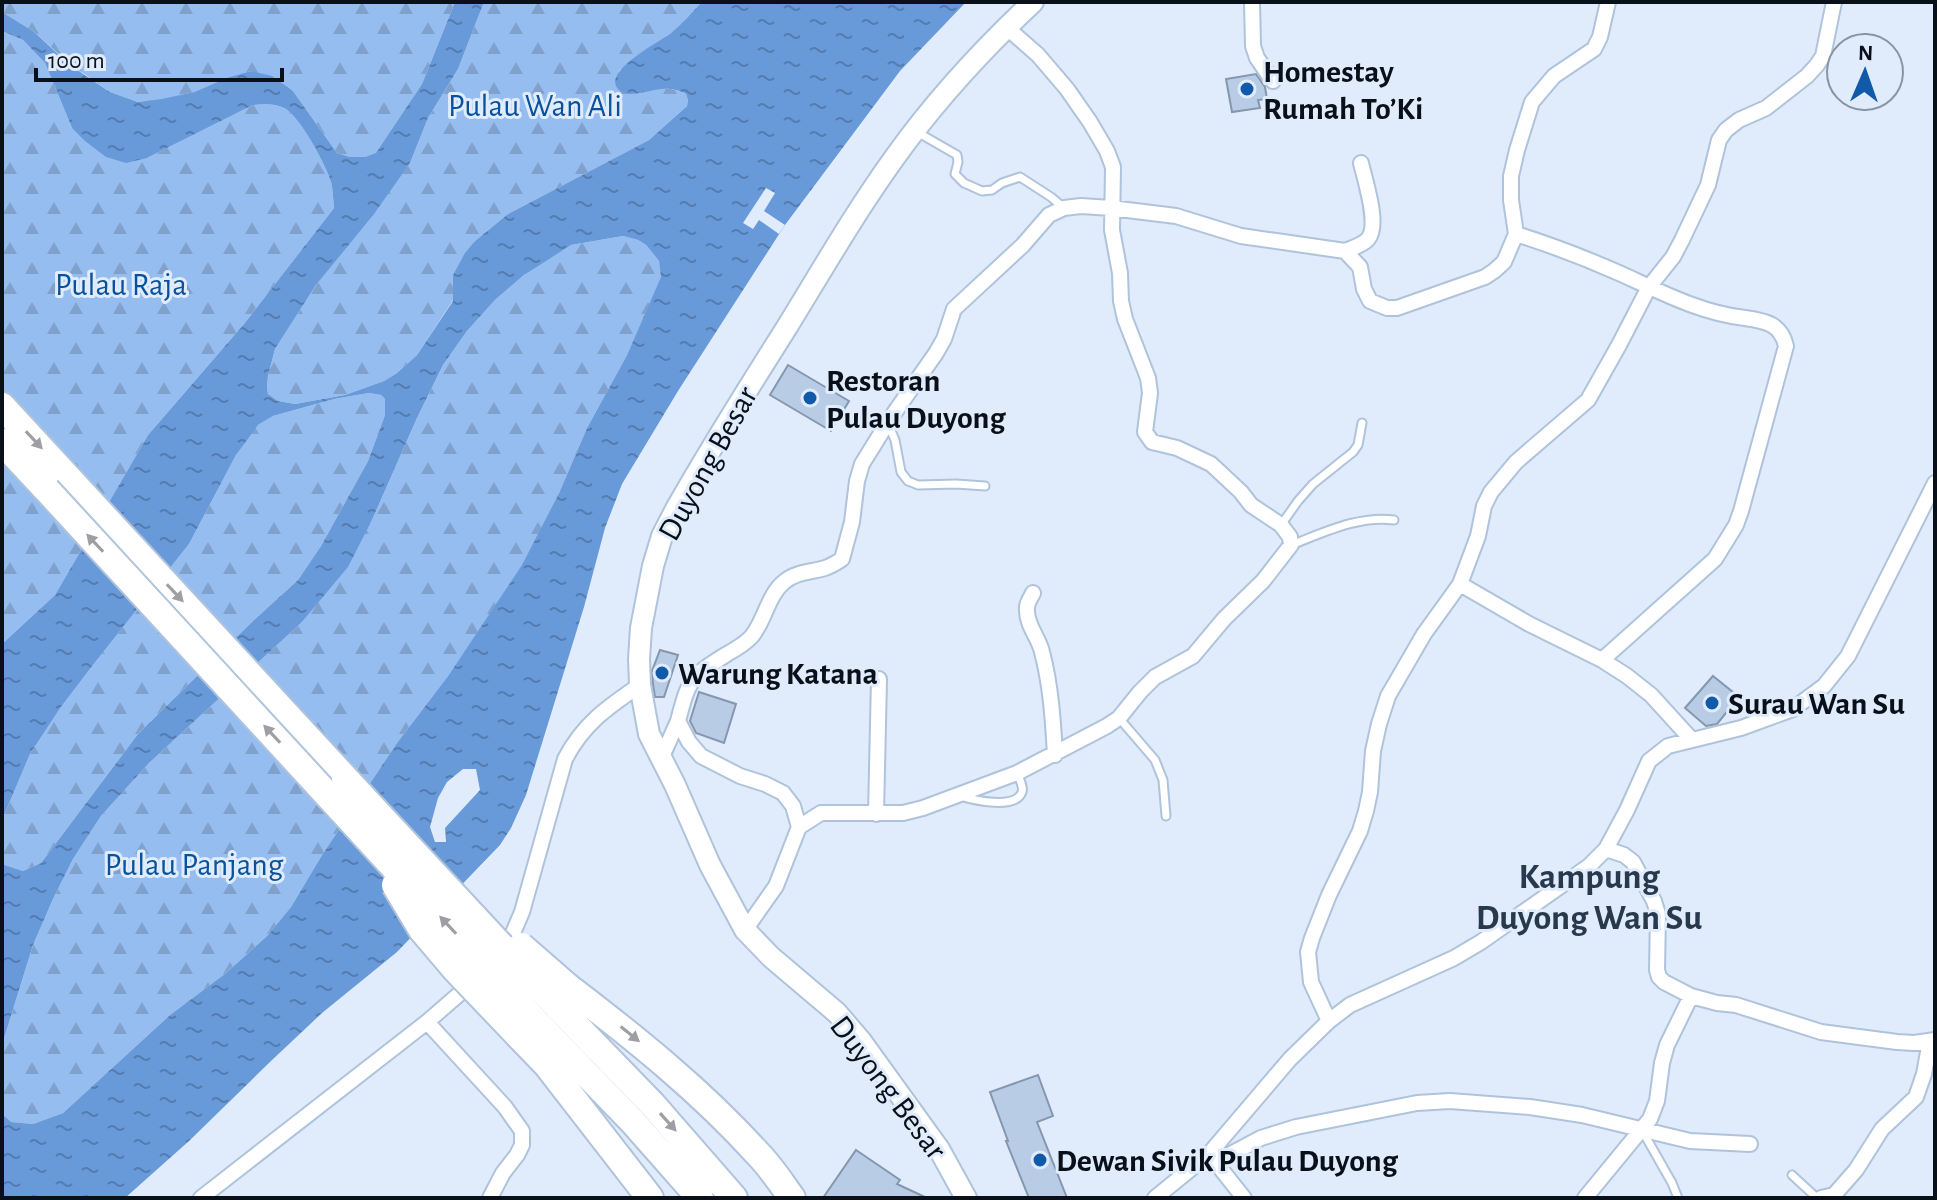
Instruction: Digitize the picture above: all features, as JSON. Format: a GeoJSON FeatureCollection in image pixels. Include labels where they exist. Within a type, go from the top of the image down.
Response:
{"type":"FeatureCollection","features":[{"type":"Feature","properties":{"kind":"highway"},"geometry":{"type":"LineString","coordinates":[[2,406],[56,482],[361,831],[545,1013],[653,1105],[734,1198]]}},
{"type":"Feature","properties":{"kind":"highway"},"geometry":{"type":"LineString","coordinates":[[2,442],[56,482],[345,778],[496,923],[545,1013],[633,1122],[700,1198]]}},
{"type":"Feature","properties":{"kind":"highway"},"geometry":{"type":"LineString","coordinates":[[545,1013],[547,1065],[650,1198]]}},
{"type":"Feature","properties":{"kind":"highway"},"geometry":{"type":"LineString","coordinates":[[545,1013],[631,1035],[679,1076],[760,1155],[792,1198]]}},
{"type":"Feature","properties":{"kind":"street","name":"Duyong Besar"},"geometry":{"type":"LineString","coordinates":[[966,1198],[939,1149],[861,1041],[837,1013],[771,957],[745,930],[710,865],[649,734],[640,685],[641,628],[658,551],[669,523],[692,480],[833,252],[875,187],[943,95],[1033,2]]}},
{"type":"Feature","properties":{"kind":"street"},"geometry":{"type":"LineString","coordinates":[[1252,2],[1253,46],[1257,58],[1273,81]]}},
{"type":"Feature","properties":{"kind":"street"},"geometry":{"type":"LineString","coordinates":[[1345,251],[1360,267],[1370,301],[1387,308],[1397,308],[1485,277],[1504,262],[1516,234],[1511,176],[1532,102],[1554,76],[1594,49],[1608,2]]}},
{"type":"Feature","properties":{"kind":"street"},"geometry":{"type":"LineString","coordinates":[[1329,1021],[1311,982],[1308,952],[1329,895],[1360,831],[1370,792],[1373,751],[1388,696],[1424,634],[1460,584],[1491,492],[1516,462],[1588,400],[1649,287],[1673,257],[1682,240],[1708,185],[1719,140],[1739,120],[1766,108],[1817,65],[1823,56],[1834,2]]}},
{"type":"Feature","properties":{"kind":"street"},"geometry":{"type":"LineString","coordinates":[[745,930],[776,886],[799,827],[821,813],[903,813],[958,796],[1055,755],[1119,718],[1155,677],[1193,656],[1224,619],[1263,581],[1291,545],[1290,537],[1281,525],[1251,505],[1211,464],[1177,448],[1152,442],[1145,432],[1150,393],[1148,378],[1125,319],[1112,230],[1113,167],[1090,122],[1067,89],[1038,55],[1006,27]]}},
{"type":"Feature","properties":{"kind":"street"},"geometry":{"type":"LineString","coordinates":[[661,759],[678,721],[685,693],[699,671],[753,635],[784,582],[794,575],[829,567],[842,559],[862,464],[936,353],[954,309],[1023,245],[1049,215],[1064,208],[1081,206],[1111,208],[1176,216],[1241,236],[1345,251],[1363,243],[1372,232],[1372,212],[1361,163]]}},
{"type":"Feature","properties":{"kind":"street"},"geometry":{"type":"LineString","coordinates":[[1516,234],[1559,248],[1712,313],[1766,322],[1784,335],[1786,346],[1741,511],[1727,541],[1715,559],[1602,660]]}},
{"type":"Feature","properties":{"kind":"street"},"geometry":{"type":"LineString","coordinates":[[1212,1158],[1290,1059],[1329,1021],[1350,1005],[1454,958],[1481,942],[1582,871],[1606,849],[1649,761],[1668,746],[1741,728],[1793,709],[1824,686],[1848,656],[1935,483]]}},
{"type":"Feature","properties":{"kind":"street"},"geometry":{"type":"LineString","coordinates":[[1460,584],[1627,676],[1651,695],[1692,740]]}},
{"type":"Feature","properties":{"kind":"street"},"geometry":{"type":"LineString","coordinates":[[1033,593],[1026,612],[1046,669],[1055,755]]}},
{"type":"Feature","properties":{"kind":"street"},"geometry":{"type":"LineString","coordinates":[[876,814],[879,679]]}},
{"type":"Feature","properties":{"kind":"street"},"geometry":{"type":"LineString","coordinates":[[201,1198],[427,1022],[491,964],[513,933],[522,912],[565,759],[576,737],[606,709],[640,685]]}},
{"type":"Feature","properties":{"kind":"street"},"geometry":{"type":"LineString","coordinates":[[678,721],[701,756],[783,793],[793,806],[799,827]]}},
{"type":"Feature","properties":{"kind":"street"},"geometry":{"type":"LineString","coordinates":[[1606,849],[1624,855],[1633,862],[1654,901],[1658,914],[1657,970],[1664,982],[1691,996],[1736,1005],[1821,1032],[1897,1042],[1932,1040],[1916,1097],[1882,1129],[1856,1170],[1834,1195],[1819,1198]]}},
{"type":"Feature","properties":{"kind":"street"},"geometry":{"type":"LineString","coordinates":[[1585,1198],[1650,1119],[1657,1101],[1667,1045],[1691,996]]}},
{"type":"Feature","properties":{"kind":"street"},"geometry":{"type":"LineString","coordinates":[[427,1022],[505,1107],[522,1131],[522,1145],[490,1198]]}},
{"type":"Feature","properties":{"kind":"street"},"geometry":{"type":"LineString","coordinates":[[1155,1198],[1212,1158],[1261,1138],[1296,1127],[1417,1103],[1450,1101],[1530,1107],[1582,1115],[1690,1141],[1750,1144]]}},
{"type":"Feature","properties":{"kind":"street"},"geometry":{"type":"LineString","coordinates":[[1212,1158],[1244,1198]]}},
{"type":"Feature","properties":{"kind":"lane"},"geometry":{"type":"LineString","coordinates":[[915,131],[957,155],[955,174],[964,183],[987,192],[1020,177],[1064,208]]}},
{"type":"Feature","properties":{"kind":"lane"},"geometry":{"type":"LineString","coordinates":[[888,422],[901,472],[908,481],[918,485],[985,486]]}},
{"type":"Feature","properties":{"kind":"lane"},"geometry":{"type":"LineString","coordinates":[[1281,525],[1313,484],[1353,452],[1358,445],[1362,423]]}},
{"type":"Feature","properties":{"kind":"lane"},"geometry":{"type":"LineString","coordinates":[[1291,545],[1347,525],[1384,518],[1394,520]]}},
{"type":"Feature","properties":{"kind":"lane"},"geometry":{"type":"LineString","coordinates":[[1119,718],[1155,760],[1163,780],[1166,816]]}},
{"type":"Feature","properties":{"kind":"lane"},"geometry":{"type":"LineString","coordinates":[[958,796],[979,802],[1010,800],[1022,793],[1017,773]]}},
{"type":"Feature","properties":{"kind":"lane"},"geometry":{"type":"LineString","coordinates":[[1642,1130],[1678,1198]]}},
{"type":"Feature","properties":{"kind":"lane"},"geometry":{"type":"LineString","coordinates":[[1792,1175],[1819,1198]]}},
{"type":"Feature","properties":{"kind":"green space"},"geometry":{"type":"Polygon","coordinates":[[[2,2],[455,2],[422,84],[376,154],[350,157],[337,153],[293,91],[251,71],[194,92],[138,102],[110,92],[70,64],[33,31],[2,12],[2,2]]]}},
{"type":"Feature","properties":{"kind":"green space","name":"Pulau Wan Ali"},"geometry":{"type":"Polygon","coordinates":[[[484,2],[702,2],[674,31],[619,71],[635,93],[673,89],[686,94],[687,106],[649,140],[508,214],[475,241],[453,275],[453,300],[417,355],[397,373],[345,395],[295,404],[278,401],[268,394],[267,387],[275,349],[316,285],[410,163],[428,118],[458,69],[484,2]]]}},
{"type":"Feature","properties":{"kind":"green space","name":"Pulau Raja"},"geometry":{"type":"Polygon","coordinates":[[[2,31],[23,40],[45,63],[72,128],[147,158],[253,105],[284,108],[304,130],[324,164],[331,182],[334,208],[244,324],[148,435],[55,595],[2,644],[2,31]]]}},
{"type":"Feature","properties":{"kind":"green space","name":"Pulau Panjang"},"geometry":{"type":"Polygon","coordinates":[[[623,236],[646,245],[659,261],[662,277],[627,355],[587,428],[559,493],[523,565],[448,676],[397,743],[291,907],[267,936],[226,973],[170,1015],[63,1113],[33,1124],[10,1122],[2,1114],[2,1045],[33,945],[73,859],[101,816],[149,763],[301,623],[372,520],[443,365],[467,331],[495,300],[545,260],[571,245],[623,236]]]}},
{"type":"Feature","properties":{"kind":"green space"},"geometry":{"type":"Polygon","coordinates":[[[369,393],[385,399],[385,415],[368,461],[321,546],[298,580],[138,734],[41,863],[23,871],[2,864],[2,820],[30,754],[61,707],[189,544],[248,436],[273,416],[369,393]]]}},
{"type":"Feature","properties":{"kind":"water"},"geometry":{"type":"Polygon","coordinates":[[[455,2],[484,2],[458,69],[428,118],[410,163],[374,214],[316,285],[275,349],[267,387],[268,394],[278,401],[295,404],[345,395],[397,373],[417,355],[453,301],[453,275],[475,241],[508,214],[649,140],[687,106],[686,94],[677,90],[625,93],[617,87],[616,79],[627,64],[671,33],[702,2],[966,2],[900,71],[785,225],[622,484],[605,528],[526,795],[500,845],[397,952],[322,1013],[125,1198],[2,1198],[2,1114],[11,1122],[33,1124],[63,1113],[170,1015],[226,973],[267,936],[291,907],[397,743],[448,676],[522,565],[559,493],[587,428],[627,355],[661,277],[659,261],[638,240],[623,236],[571,245],[524,275],[495,300],[467,331],[443,365],[348,567],[301,623],[149,763],[101,816],[73,859],[33,945],[2,1045],[2,864],[23,871],[41,863],[138,734],[298,580],[321,546],[368,461],[385,415],[385,399],[369,393],[334,399],[273,416],[258,425],[236,455],[189,544],[61,707],[30,754],[2,820],[2,644],[55,595],[148,435],[244,324],[334,208],[331,182],[318,153],[290,112],[276,105],[253,105],[147,158],[126,163],[106,157],[72,128],[45,63],[23,40],[2,31],[2,12],[33,31],[69,64],[110,92],[138,102],[194,92],[251,71],[272,76],[293,91],[337,153],[350,157],[376,153],[422,84],[455,2]],[[463,769],[447,782],[438,798],[430,827],[435,842],[446,842],[445,828],[480,790],[476,769],[463,769]]]}},
{"type":"Feature","properties":{"kind":"pier"},"geometry":{"type":"Polygon","coordinates":[[[766,188],[775,193],[764,211],[785,225],[779,234],[759,220],[753,229],[743,223],[766,188]]]}},
{"type":"Feature","properties":{"kind":"building","name":"Homestay Rumah To’Ki"},"geometry":{"type":"Polygon","coordinates":[[[1256,74],[1265,87],[1267,99],[1258,100],[1260,108],[1232,112],[1226,79],[1256,74]]]}},
{"type":"Feature","properties":{"kind":"building","name":"Restoran Pulau Duyong"},"geometry":{"type":"Polygon","coordinates":[[[788,365],[849,401],[831,431],[770,395],[788,365]]]}},
{"type":"Feature","properties":{"kind":"building","name":"Warung Katana"},"geometry":{"type":"Polygon","coordinates":[[[660,650],[678,655],[664,697],[655,697],[652,671],[660,650]]]}},
{"type":"Feature","properties":{"kind":"building","name":"Surau Wan Su"},"geometry":{"type":"Polygon","coordinates":[[[1713,676],[1739,697],[1717,724],[1706,726],[1685,708],[1713,676]]]}},
{"type":"Feature","properties":{"kind":"building"},"geometry":{"type":"Polygon","coordinates":[[[699,692],[736,704],[724,743],[696,733],[690,721],[699,692]]]}},
{"type":"Feature","properties":{"kind":"building"},"geometry":{"type":"Polygon","coordinates":[[[1038,1075],[1053,1116],[1037,1122],[1067,1198],[1029,1198],[990,1092],[1038,1075]]]}},
{"type":"Feature","properties":{"kind":"building"},"geometry":{"type":"Polygon","coordinates":[[[856,1150],[900,1180],[897,1184],[927,1198],[823,1198],[856,1150]]]}},
{"type":"Feature","properties":{"kind":"place","name":"Homestay Rumah To’Ki"},"geometry":{"type":"Point","coordinates":[1247,89]}},
{"type":"Feature","properties":{"kind":"place","name":"Restoran Pulau Duyong"},"geometry":{"type":"Point","coordinates":[810,398]}},
{"type":"Feature","properties":{"kind":"place","name":"Warung Katana"},"geometry":{"type":"Point","coordinates":[662,673]}},
{"type":"Feature","properties":{"kind":"place","name":"Surau Wan Su"},"geometry":{"type":"Point","coordinates":[1712,703]}},
{"type":"Feature","properties":{"kind":"place","name":"Dewan Sivik Pulau Duyong"},"geometry":{"type":"Point","coordinates":[1040,1160]}},
{"type":"Feature","properties":{"kind":"district","name":"Kampung Duyong Wan Su"},"geometry":{"type":"Point","coordinates":[1589,896]}}]}
